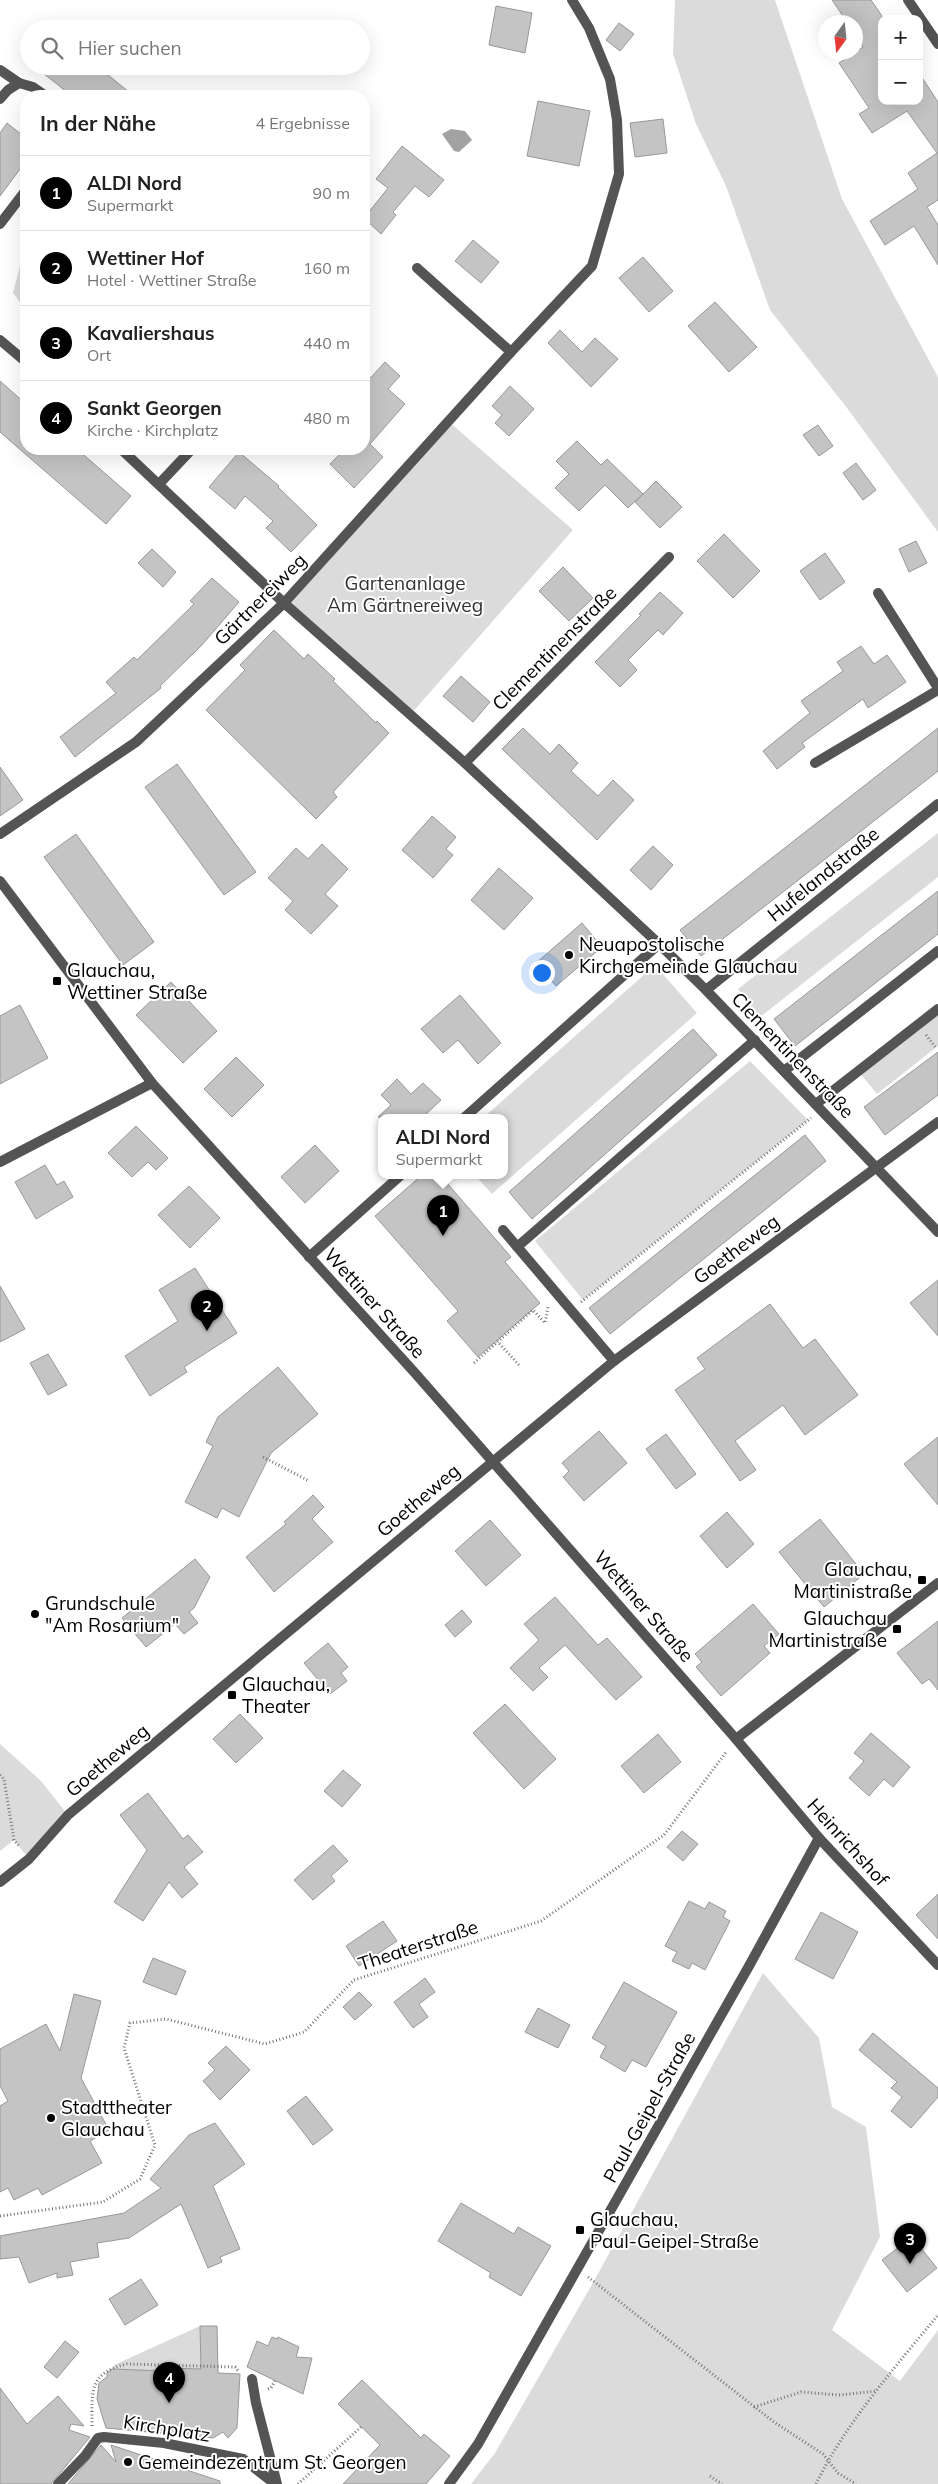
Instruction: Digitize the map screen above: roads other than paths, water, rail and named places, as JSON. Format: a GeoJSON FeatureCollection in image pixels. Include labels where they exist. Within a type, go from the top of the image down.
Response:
{"type":"FeatureCollection","features":[{"type":"Feature","properties":{"kind":"street","name":"Gärtnereiweg"},"geometry":{"type":"LineString","coordinates":[[0,834],[136,742],[284,603],[511,352],[592,266],[619,174],[617,120],[610,79],[589,28],[572,0]]}},
{"type":"Feature","properties":{"kind":"street"},"geometry":{"type":"LineString","coordinates":[[908,0],[938,44]]}},
{"type":"Feature","properties":{"kind":"street"},"geometry":{"type":"LineString","coordinates":[[0,70],[19,83],[37,90]]}},
{"type":"Feature","properties":{"kind":"street"},"geometry":{"type":"LineString","coordinates":[[0,99],[8,90],[19,83]]}},
{"type":"Feature","properties":{"kind":"street"},"geometry":{"type":"LineString","coordinates":[[0,224],[20,198]]}},
{"type":"Feature","properties":{"kind":"street"},"geometry":{"type":"LineString","coordinates":[[417,268],[511,352]]}},
{"type":"Feature","properties":{"kind":"street"},"geometry":{"type":"LineString","coordinates":[[0,340],[20,357]]}},
{"type":"Feature","properties":{"kind":"street","name":"Clementinenstraße"},"geometry":{"type":"LineString","coordinates":[[128,455],[284,603],[464,763],[706,990],[938,1232]]}},
{"type":"Feature","properties":{"kind":"street"},"geometry":{"type":"LineString","coordinates":[[159,484],[186,455]]}},
{"type":"Feature","properties":{"kind":"street","name":"Clementinenstraße"},"geometry":{"type":"LineString","coordinates":[[464,763],[669,557]]}},
{"type":"Feature","properties":{"kind":"street"},"geometry":{"type":"LineString","coordinates":[[814,763],[938,689],[878,593]]}},
{"type":"Feature","properties":{"kind":"street","name":"Hufelandstraße"},"geometry":{"type":"LineString","coordinates":[[706,990],[938,804]]}},
{"type":"Feature","properties":{"kind":"street","name":"Wettiner Straße"},"geometry":{"type":"LineString","coordinates":[[0,881],[152,1083],[493,1461],[736,1739]]}},
{"type":"Feature","properties":{"kind":"street"},"geometry":{"type":"LineString","coordinates":[[469,1114],[658,944]]}},
{"type":"Feature","properties":{"kind":"street"},"geometry":{"type":"LineString","coordinates":[[784,1071],[938,951]]}},
{"type":"Feature","properties":{"kind":"street"},"geometry":{"type":"LineString","coordinates":[[819,1107],[938,1009]]}},
{"type":"Feature","properties":{"kind":"street"},"geometry":{"type":"LineString","coordinates":[[517,1247],[755,1040]]}},
{"type":"Feature","properties":{"kind":"street"},"geometry":{"type":"LineString","coordinates":[[0,1162],[152,1083]]}},
{"type":"Feature","properties":{"kind":"street"},"geometry":{"type":"LineString","coordinates":[[876,1167],[938,1122]]}},
{"type":"Feature","properties":{"kind":"street","name":"Goetheweg"},"geometry":{"type":"LineString","coordinates":[[0,1882],[29,1860],[68,1814],[614,1361],[876,1167]]}},
{"type":"Feature","properties":{"kind":"street"},"geometry":{"type":"LineString","coordinates":[[309,1257],[397,1179]]}},
{"type":"Feature","properties":{"kind":"street"},"geometry":{"type":"LineString","coordinates":[[502,1230],[614,1361]]}},
{"type":"Feature","properties":{"kind":"street"},"geometry":{"type":"LineString","coordinates":[[736,1739],[938,1583]]}},
{"type":"Feature","properties":{"kind":"street","name":"Heinrichshof"},"geometry":{"type":"LineString","coordinates":[[736,1739],[818,1838],[938,1965]]}},
{"type":"Feature","properties":{"kind":"street","name":"Paul-Geipel-Straße"},"geometry":{"type":"LineString","coordinates":[[449,2484],[478,2444],[578,2269],[749,1966],[818,1838]]}},
{"type":"Feature","properties":{"kind":"street","name":"Kirchplatz"},"geometry":{"type":"LineString","coordinates":[[252,2378],[256,2403],[276,2484]]}},
{"type":"Feature","properties":{"kind":"street","name":"Kirchplatz"},"geometry":{"type":"LineString","coordinates":[[58,2484],[86,2456],[101,2437],[182,2446],[243,2459],[276,2484]]}},
{"type":"Feature","properties":{"kind":"place","name":"Neuapostolische Kirchgemeinde Glauchau"},"geometry":{"type":"Point","coordinates":[569,955]}},
{"type":"Feature","properties":{"kind":"place","name":"Glauchau, Wettiner Straße"},"geometry":{"type":"Point","coordinates":[57,981]}},
{"type":"Feature","properties":{"kind":"place","name":"ALDI Nord"},"geometry":{"type":"Point","coordinates":[443,1236]}},
{"type":"Feature","properties":{"kind":"place","name":"Wettiner Hof"},"geometry":{"type":"Point","coordinates":[207,1331]}},
{"type":"Feature","properties":{"kind":"place","name":"Glauchau, Martinistraße"},"geometry":{"type":"Point","coordinates":[922,1580]}},
{"type":"Feature","properties":{"kind":"place","name":"Grundschule \"Am Rosarium\""},"geometry":{"type":"Point","coordinates":[35,1614]}},
{"type":"Feature","properties":{"kind":"place","name":"Glauchau Martinistraße"},"geometry":{"type":"Point","coordinates":[897,1629]}},
{"type":"Feature","properties":{"kind":"place","name":"Glauchau, Theater"},"geometry":{"type":"Point","coordinates":[232,1695]}},
{"type":"Feature","properties":{"kind":"place","name":"Stadttheater Glauchau"},"geometry":{"type":"Point","coordinates":[51,2118]}},
{"type":"Feature","properties":{"kind":"place","name":"Glauchau, Paul-Geipel-Straße"},"geometry":{"type":"Point","coordinates":[580,2230]}},
{"type":"Feature","properties":{"kind":"place","name":"Kavaliershaus"},"geometry":{"type":"Point","coordinates":[910,2264]}},
{"type":"Feature","properties":{"kind":"place","name":"Sankt Georgen"},"geometry":{"type":"Point","coordinates":[169,2403]}},
{"type":"Feature","properties":{"kind":"place","name":"Gemeindezentrum St. Georgen"},"geometry":{"type":"Point","coordinates":[128,2462]}},
{"type":"Feature","properties":{"kind":"park label","name":"Gartenanlage Am Gärtnereiweg"},"geometry":{"type":"Point","coordinates":[405,594]}}]}
